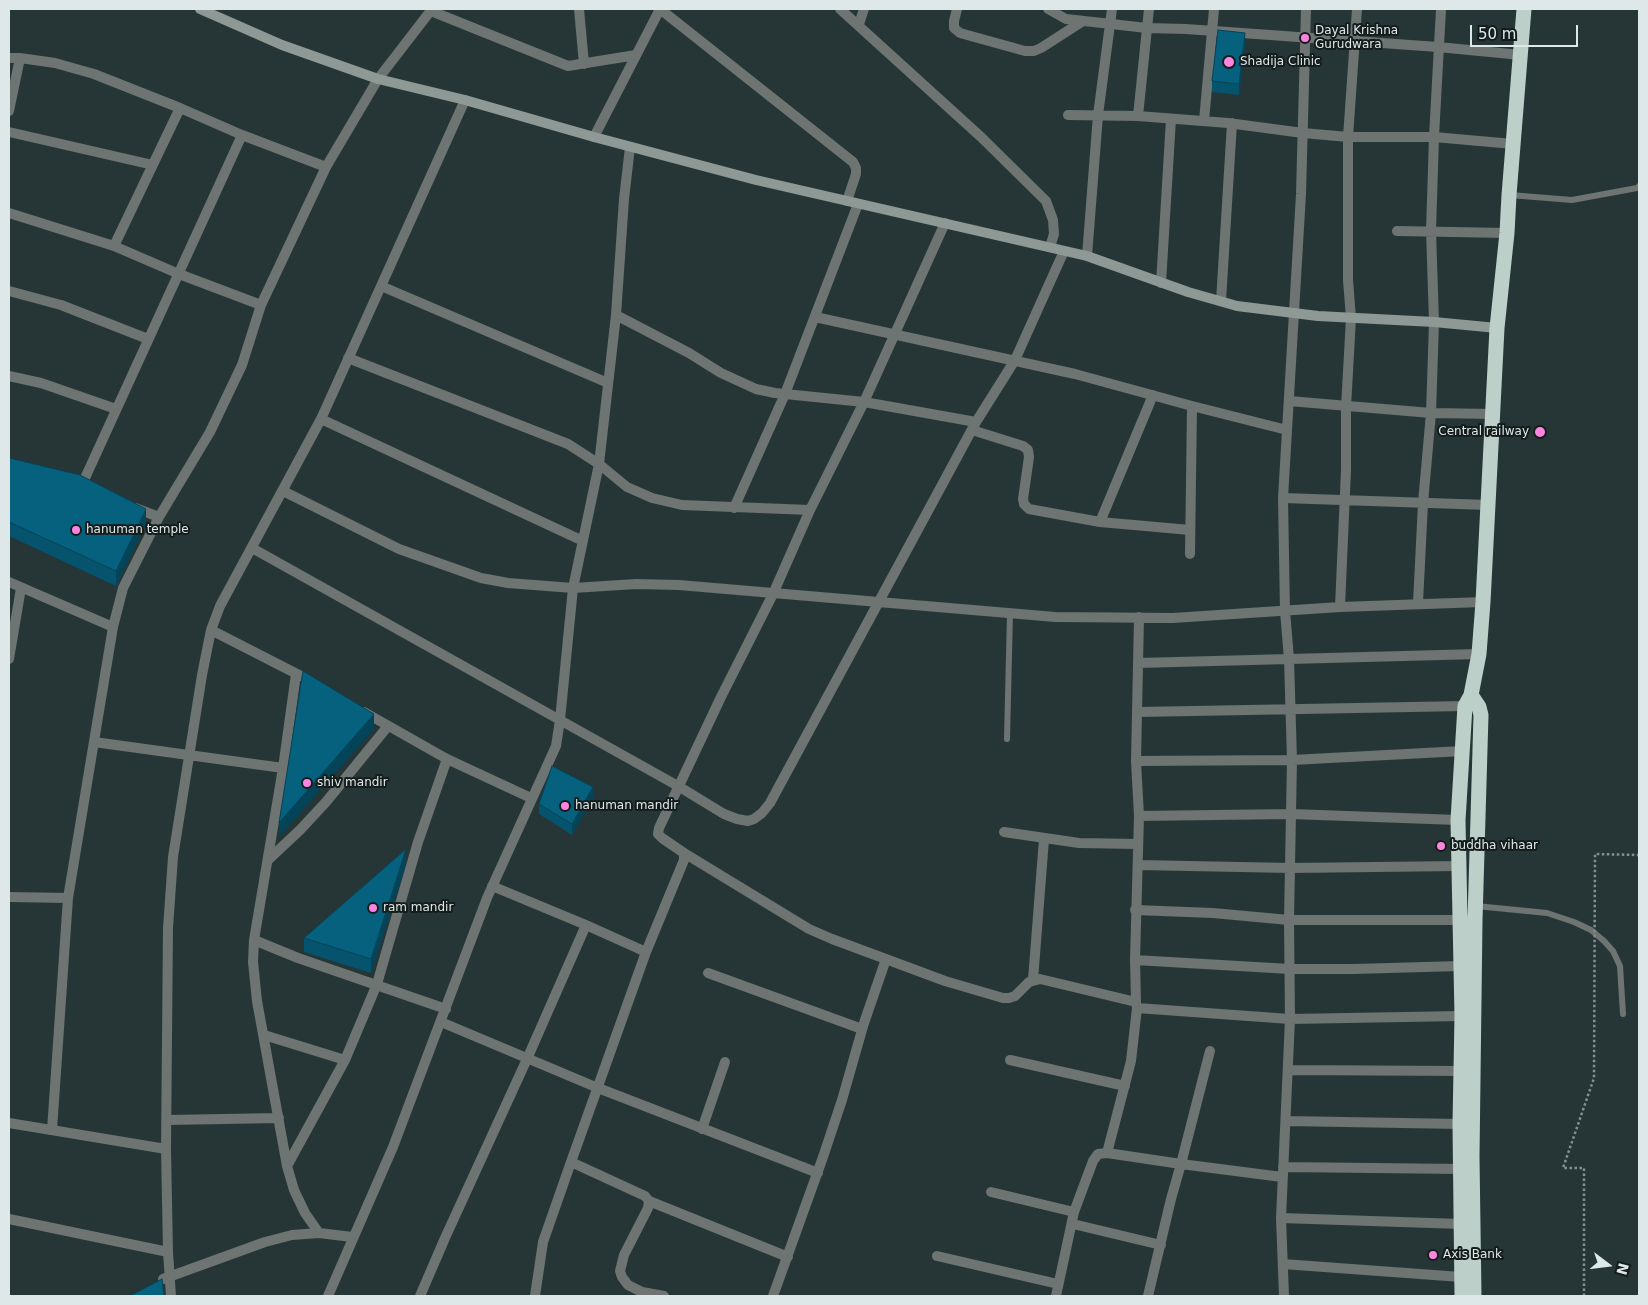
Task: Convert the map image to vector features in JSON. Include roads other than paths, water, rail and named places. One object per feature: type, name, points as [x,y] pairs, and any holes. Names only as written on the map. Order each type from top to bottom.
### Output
[{"type":"highway","points":[[1462,1296],[1460,1124],[1462,1016],[1460,966],[1470,915],[1459,866],[1458,820],[1468,700],[1479,654],[1484,602],[1497,328],[1507,233],[1508,195],[1524,9]]},
{"type":"highway","points":[[1468,700],[1479,707],[1481,715],[1470,915],[1474,1296]]},
{"type":"street","points":[[200,9],[282,45],[378,79],[465,100],[630,147],[756,180],[1087,256],[1161,283],[1237,306],[1351,318],[1434,322],[1497,328]]},
{"type":"street","points":[[579,9],[584,64]]},
{"type":"street","points":[[594,137],[660,9],[853,162],[856,174],[847,201]]},
{"type":"street","points":[[840,9],[859,24],[981,137],[1046,201],[1053,220],[1054,234],[1050,247]]},
{"type":"street","points":[[859,24],[864,9]]},
{"type":"street","points":[[957,9],[954,28],[960,33],[1024,51],[1034,51],[1041,48],[1083,21]]},
{"type":"street","points":[[1087,256],[1098,116],[1112,9]]},
{"type":"street","points":[[1138,116],[1149,9]]},
{"type":"street","points":[[1204,121],[1214,9]]},
{"type":"street","points":[[1284,1296],[1281,1218],[1290,1019],[1289,920],[1292,760],[1289,659],[1285,611],[1283,498],[1301,194],[1306,9]]},
{"type":"street","points":[[1340,606],[1345,499],[1346,407],[1351,318],[1348,280],[1348,138],[1357,9]]},
{"type":"street","points":[[1418,603],[1423,503],[1431,413],[1434,322],[1432,231],[1434,137],[1441,9]]},
{"type":"street","points":[[52,1130],[68,898],[113,627],[123,588],[159,517],[210,432],[242,365],[261,305],[326,167],[378,79],[431,10],[568,66],[636,55]]},
{"type":"street","points":[[1054,10],[1066,19],[1147,28],[1438,47],[1521,55]]},
{"type":"street","points":[[9,58],[55,63],[94,74],[242,135],[326,167]]},
{"type":"street","points":[[9,111],[20,58]]},
{"type":"street","points":[[171,1296],[168,1252],[166,1148],[168,928],[173,857],[188,756],[211,630],[220,606],[321,419],[465,100]]},
{"type":"street","points":[[114,246],[180,108]]},
{"type":"street","points":[[1068,115],[1138,116],[1232,123],[1348,138],[1434,137],[1513,144]]},
{"type":"street","points":[[1161,283],[1171,119]]},
{"type":"street","points":[[1221,301],[1232,123]]},
{"type":"street","points":[[9,132],[153,165]]},
{"type":"street","points":[[80,490],[242,135]]},
{"type":"street","points":[[328,1296],[352,1237],[393,1148],[492,886],[556,746],[573,588],[599,464],[616,315],[624,199],[630,147]]},
{"type":"street","points":[[734,508],[785,394],[858,204]]},
{"type":"street","points":[[9,213],[114,246],[261,305]]},
{"type":"street","points":[[945,223],[864,402],[810,510],[773,594],[678,786],[658,828],[658,834],[684,853],[809,929],[832,940],[945,981],[1003,998],[1015,996],[1029,982],[1040,979],[1136,1005],[1290,1019],[1462,1016]]},
{"type":"street","points":[[1397,231],[1507,233]]},
{"type":"street","points":[[252,548],[678,786],[724,814],[748,821],[754,819],[770,803],[974,426],[1015,360],[1064,251]]},
{"type":"street","points":[[381,286],[608,383]]},
{"type":"street","points":[[9,292],[61,306],[148,339]]},
{"type":"street","points":[[616,315],[682,349],[738,382],[756,389],[864,402],[974,426],[1023,446],[1028,450],[1029,457],[1023,499],[1028,509],[1100,522],[1190,530]]},
{"type":"street","points":[[815,317],[1075,374],[1287,430]]},
{"type":"street","points":[[348,358],[568,444],[599,464],[627,487],[652,498],[682,505],[810,510]]},
{"type":"street","points":[[9,376],[41,383],[116,409]]},
{"type":"street","points":[[1100,522],[1153,395]]},
{"type":"street","points":[[1289,401],[1431,413],[1493,414]]},
{"type":"street","points":[[1190,554],[1192,406]]},
{"type":"street","points":[[321,419],[583,540]]},
{"type":"street","points":[[283,491],[399,549],[480,578],[508,583],[573,588],[636,584],[679,585],[1055,617],[1174,618],[1340,606],[1484,602]]},
{"type":"street","points":[[1283,498],[1488,505]]},
{"type":"street","points":[[125,505],[159,517]]},
{"type":"street","points":[[9,582],[113,627]]},
{"type":"street","points":[[9,660],[21,588]]},
{"type":"street","points":[[1107,1153],[1131,1060],[1136,1005],[1135,910],[1139,816],[1136,760],[1139,617]]},
{"type":"street","points":[[211,630],[313,683]]},
{"type":"street","points":[[1138,663],[1479,654]]},
{"type":"street","points":[[296,674],[283,768],[254,940],[253,962],[287,1166],[294,1190],[305,1213],[319,1233]]},
{"type":"street","points":[[1138,712],[1290,710],[1468,700]]},
{"type":"street","points":[[354,707],[447,759],[531,798]]},
{"type":"street","points":[[268,860],[326,802],[388,726]]},
{"type":"street","points":[[94,742],[283,768]]},
{"type":"street","points":[[1136,760],[1292,760],[1463,751]]},
{"type":"street","points":[[287,1166],[345,1060],[377,984],[418,842],[447,759]]},
{"type":"street","points":[[1139,816],[1291,814],[1458,820]]},
{"type":"street","points":[[1004,832],[1079,843],[1138,844]]},
{"type":"street","points":[[1033,980],[1044,839]]},
{"type":"street","points":[[406,853],[418,842]]},
{"type":"street","points":[[535,1296],[543,1242],[646,952],[684,860],[684,853]]},
{"type":"street","points":[[1138,865],[1291,868],[1459,866]]},
{"type":"street","points":[[492,886],[586,924],[646,952]]},
{"type":"street","points":[[9,897],[68,898]]},
{"type":"street","points":[[1135,910],[1213,913],[1289,920],[1470,915]]},
{"type":"street","points":[[420,1296],[586,924]]},
{"type":"street","points":[[254,940],[301,955],[446,1009]]},
{"type":"street","points":[[774,1296],[818,1174],[862,1029],[886,959]]},
{"type":"street","points":[[1135,960],[1290,969],[1460,966]]},
{"type":"street","points":[[708,973],[862,1029]]},
{"type":"street","points":[[441,1022],[598,1088],[818,1174]]},
{"type":"street","points":[[264,1035],[345,1060]]},
{"type":"street","points":[[1148,1296],[1210,1050]]},
{"type":"street","points":[[1010,1060],[1125,1086]]},
{"type":"street","points":[[702,1129],[725,1062]]},
{"type":"street","points":[[1288,1070],[1461,1071]]},
{"type":"street","points":[[167,1120],[279,1118]]},
{"type":"street","points":[[1286,1121],[1460,1124]]},
{"type":"street","points":[[9,1123],[166,1148]]},
{"type":"street","points":[[1056,1296],[1074,1212],[1093,1161],[1098,1154],[1107,1153],[1181,1164],[1282,1172],[1461,1169]]},
{"type":"street","points":[[571,1162],[646,1196],[649,1202],[648,1208],[624,1255],[620,1271],[628,1285],[642,1294],[664,1296]]},
{"type":"street","points":[[991,1192],[1074,1212]]},
{"type":"street","points":[[649,1202],[788,1257]]},
{"type":"street","points":[[1281,1218],[1461,1224]]},
{"type":"street","points":[[9,1219],[168,1252]]},
{"type":"street","points":[[1072,1224],[1161,1245]]},
{"type":"street","points":[[154,1284],[169,1276],[265,1242],[292,1235],[319,1233],[352,1237]]},
{"type":"street","points":[[937,1256],[1058,1284]]},
{"type":"street","points":[[1282,1264],[1461,1276]]},
{"type":"lane","points":[[1508,195],[1572,200],[1637,188],[1639,186]]},
{"type":"lane","points":[[1007,739],[1010,613]]},
{"type":"lane","points":[[1470,915],[1547,913],[1574,922],[1590,930],[1613,951],[1620,966],[1623,1014]]},
{"type":"place","name":"Dayal Krishna Gurudwara","points":[[1305,38]]},
{"type":"place","name":"Shadija Clinic","points":[[1229,62]]},
{"type":"place","name":"Central railway","points":[[1540,432]]},
{"type":"place","name":"hanuman temple","points":[[76,530]]},
{"type":"place","name":"shiv mandir","points":[[307,783]]},
{"type":"place","name":"hanuman mandir","points":[[565,806]]},
{"type":"place","name":"buddha vihaar","points":[[1441,846]]},
{"type":"place","name":"ram mandir","points":[[373,908]]},
{"type":"place","name":"Axis Bank","points":[[1433,1255]]}]
